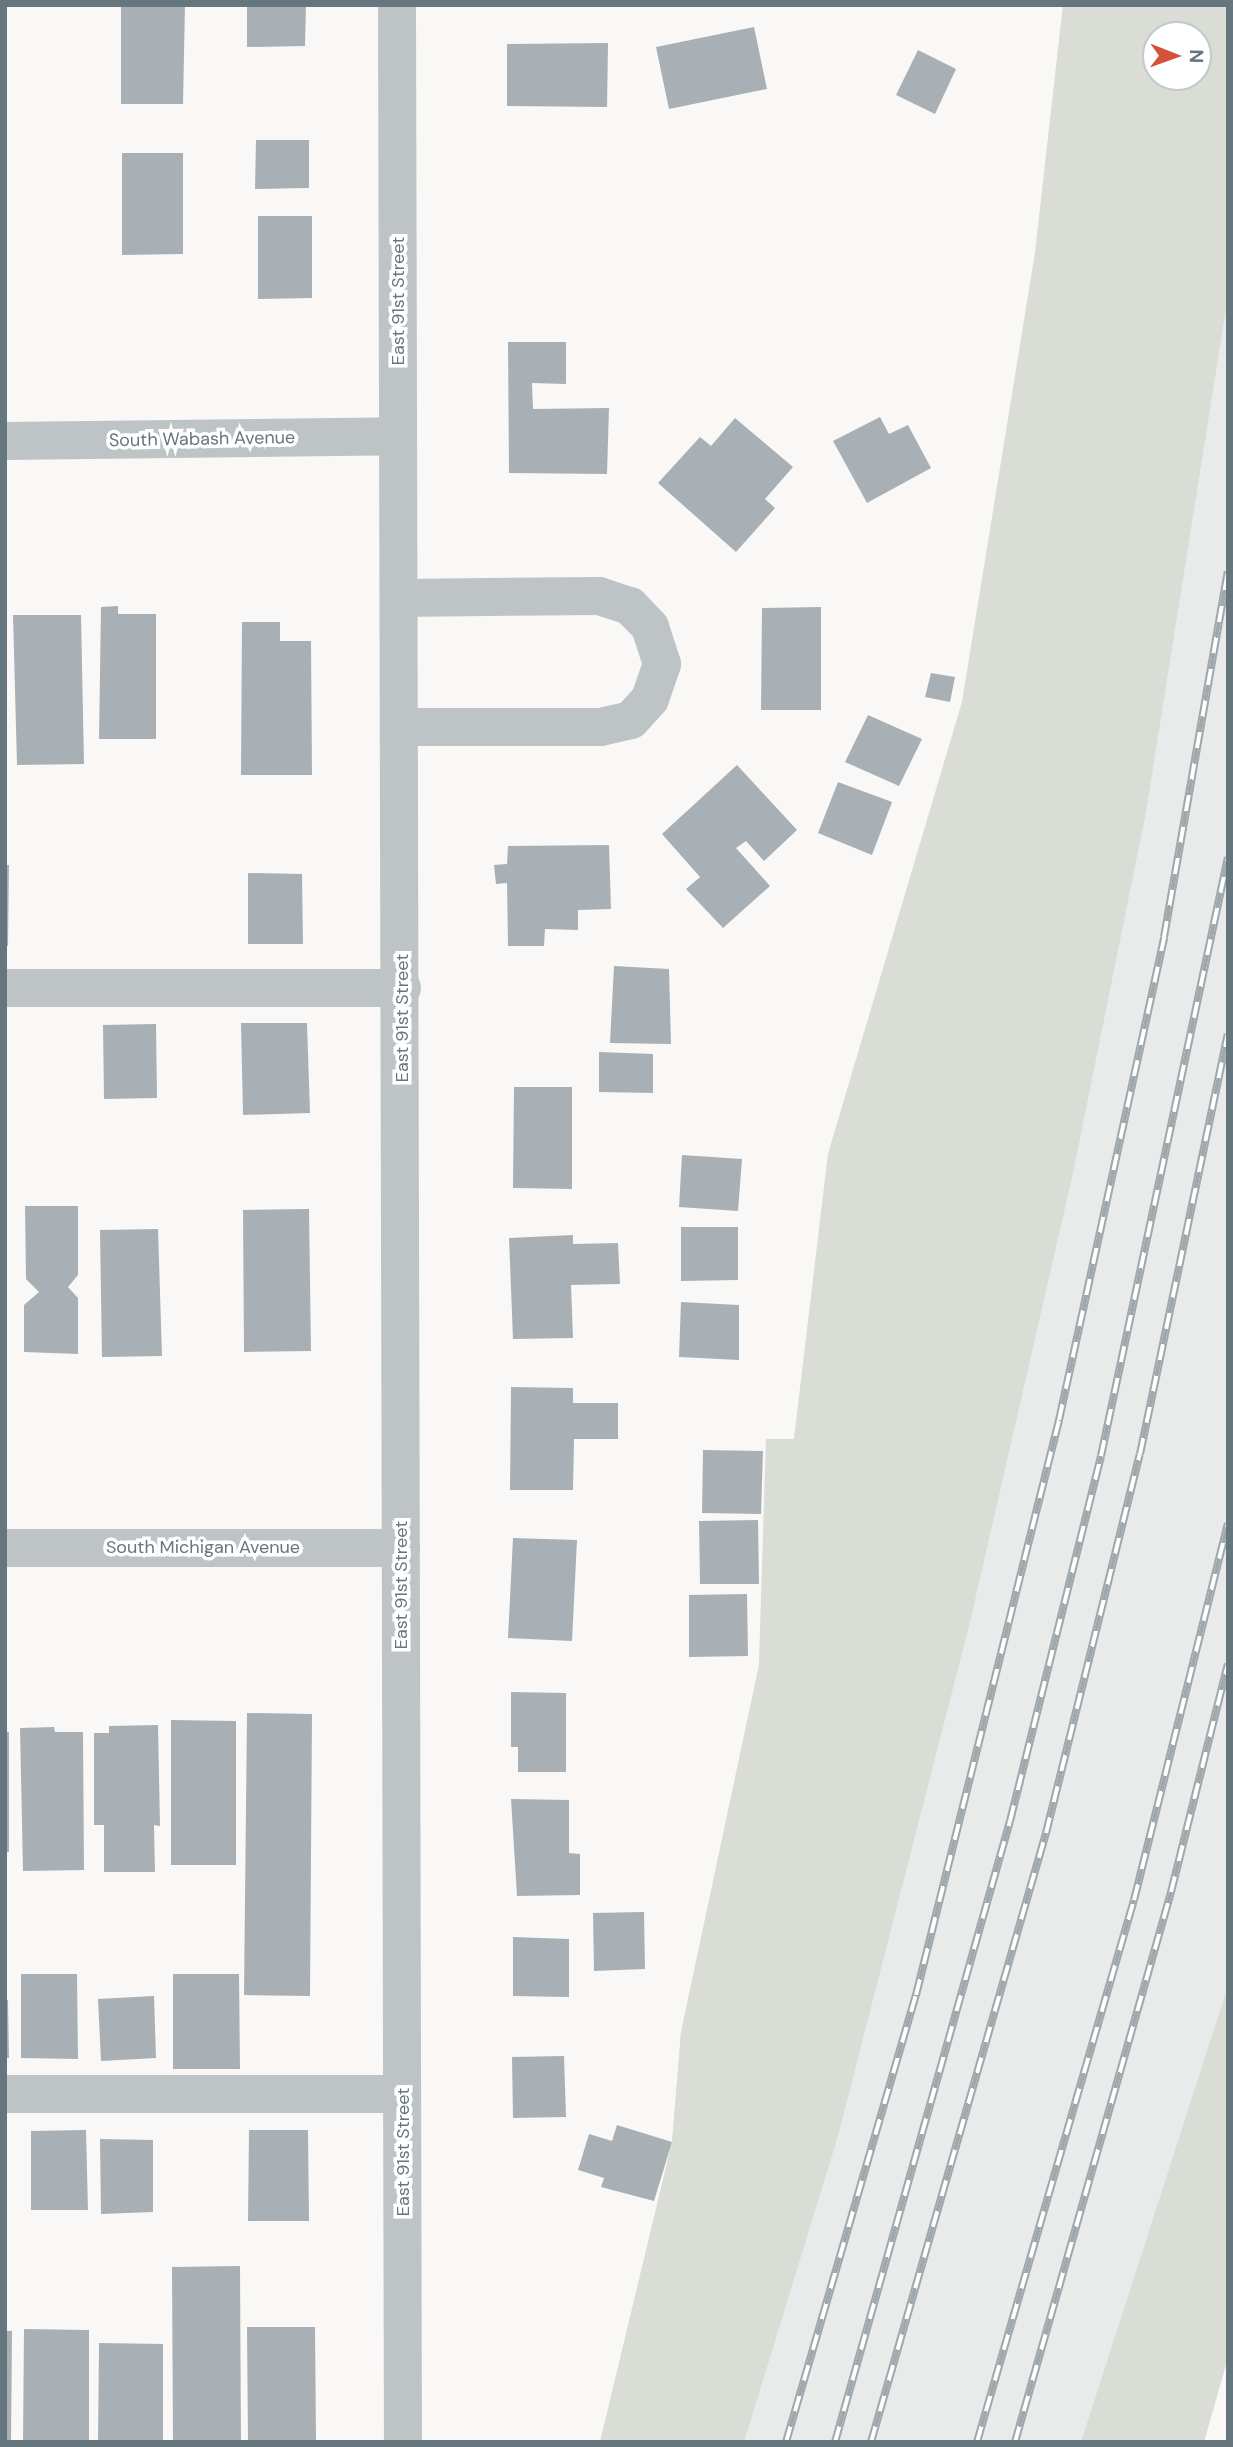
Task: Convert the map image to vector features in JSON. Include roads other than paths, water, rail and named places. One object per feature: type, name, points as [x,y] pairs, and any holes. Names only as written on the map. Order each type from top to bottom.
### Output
[{"type":"street","name":"East 91st Street","points":[[397,5],[402,727],[403,2442]]},
{"type":"street","name":"South Wabash Avenue","points":[[5,441],[398,436]]},
{"type":"street","points":[[400,598],[599,596],[630,606],[643,620],[662,664],[650,699],[631,720],[601,727],[402,727]]},
{"type":"street","points":[[5,988],[402,988]]},
{"type":"street","name":"South Michigan Avenue","points":[[5,1548],[401,1548]]},
{"type":"street","points":[[5,2094],[402,2094]]},
{"type":"railway","points":[[786,2442],[916,1995],[1059,1420],[1164,937],[1228,572]]},
{"type":"railway","points":[[835,2442],[1010,1821],[1101,1456],[1228,857]]},
{"type":"railway","points":[[871,2442],[1046,1833],[1140,1454],[1228,1034]]},
{"type":"railway","points":[[977,2442],[1134,1900],[1228,1524]]},
{"type":"railway","points":[[1015,2442],[1171,1892],[1228,1664]]}]
